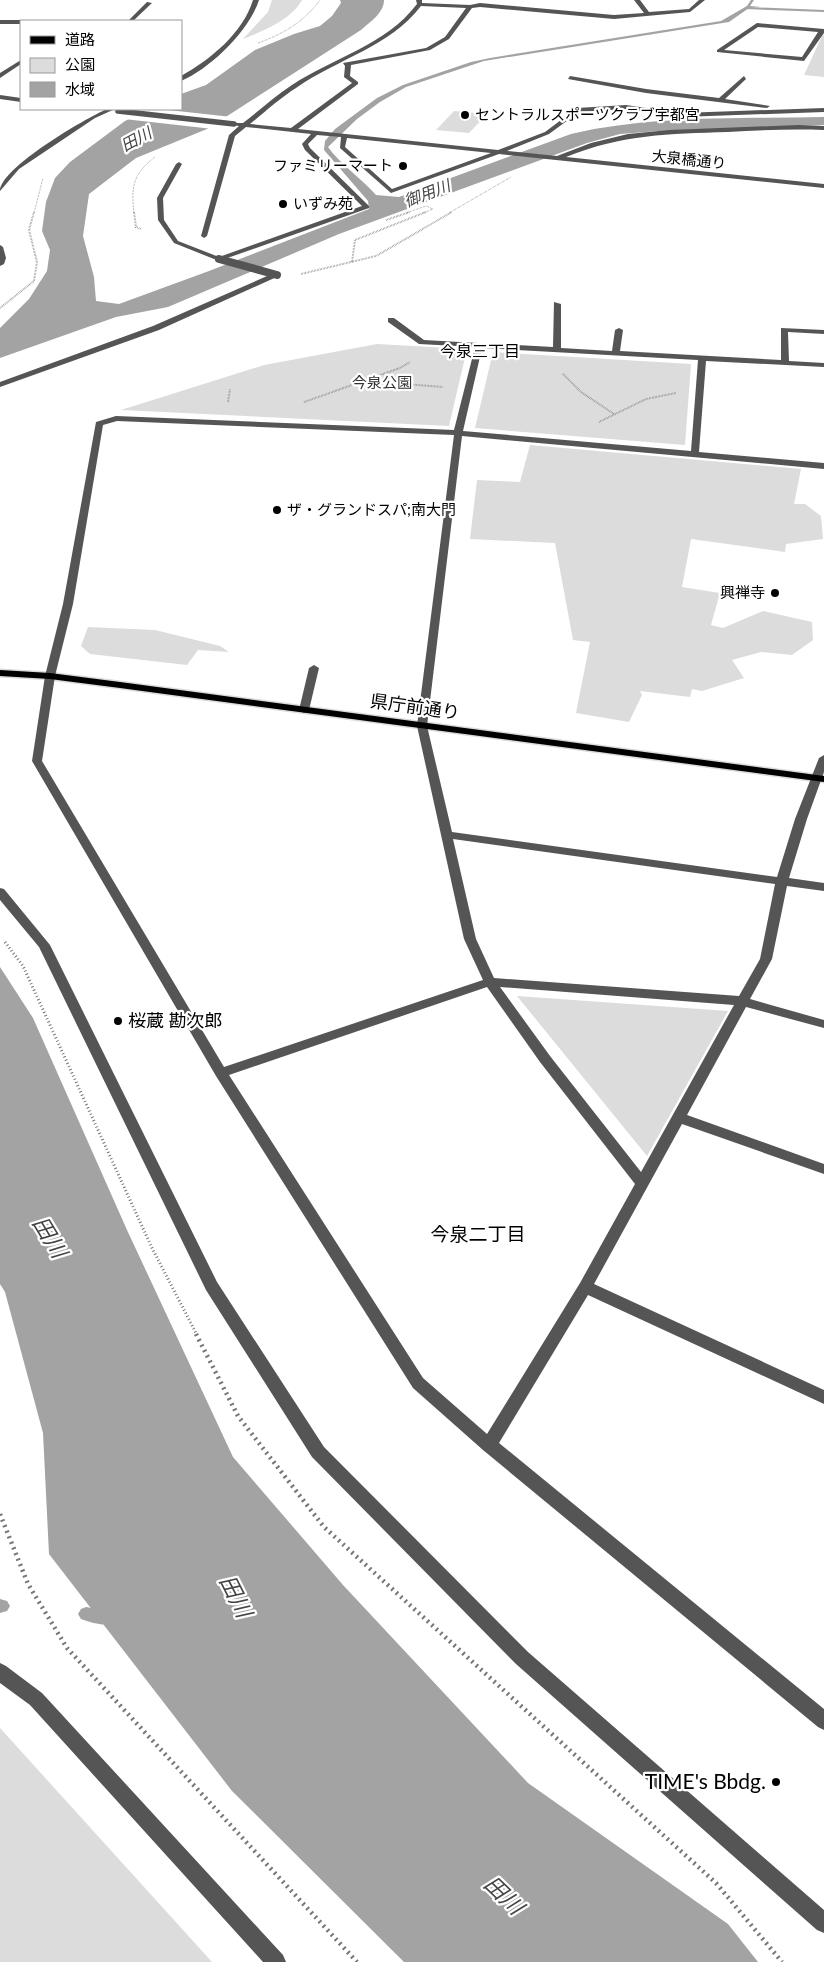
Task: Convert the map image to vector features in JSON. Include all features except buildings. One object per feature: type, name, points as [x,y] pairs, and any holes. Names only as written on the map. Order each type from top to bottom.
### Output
[{"type":"main road","name":"県庁前通り","points":[[0,673],[50,676],[820,778]]},
{"type":"street","points":[[182,78],[206,62],[230,40],[247,21],[256,0]]},
{"type":"street","points":[[523,0],[525,9]]},
{"type":"street","points":[[637,0],[648,14]]},
{"type":"street","points":[[204,236],[232,135],[294,86],[375,43],[410,17],[420,2],[470,7],[480,5],[614,17],[690,10],[702,0]]},
{"type":"street","points":[[131,20],[149,2]]},
{"type":"street","points":[[336,65],[428,50],[447,38],[470,7]]},
{"type":"street","points":[[0,22],[20,22]]},
{"type":"street","points":[[757,25],[823,31],[804,59],[719,51],[757,25]]},
{"type":"street","points":[[0,76],[20,63]]},
{"type":"street","points":[[294,129],[356,83],[347,77],[348,63]]},
{"type":"street","points":[[570,78],[646,91],[805,111]]},
{"type":"street","points":[[720,100],[744,78]]},
{"type":"street","points":[[0,97],[20,100]]},
{"type":"street","points":[[344,135],[342,148],[391,191],[447,172],[547,133],[577,110],[626,107],[682,115],[824,110]]},
{"type":"street","points":[[0,189],[17,168],[93,117],[113,110],[499,152]]},
{"type":"street","points":[[554,158],[593,144],[628,136],[799,127],[824,128]]},
{"type":"street","points":[[219,259],[367,207],[307,149],[305,144],[307,139],[316,132]]},
{"type":"street","name":"大泉橋通り","points":[[499,152],[824,186]]},
{"type":"street","points":[[179,164],[160,198],[162,220],[176,242],[219,259],[277,276]]},
{"type":"street","points":[[0,247],[2,258],[0,264]]},
{"type":"street","points":[[0,385],[156,328],[277,276]]},
{"type":"street","points":[[557,304],[557,349]]},
{"type":"street","points":[[390,320],[422,342],[824,365]]},
{"type":"street","points":[[616,353],[619,330]]},
{"type":"street","points":[[785,363],[784,330],[824,332]]},
{"type":"street","points":[[479,345],[458,433],[422,726],[470,940],[490,982],[545,1059],[641,1182]]},
{"type":"street","points":[[696,453],[702,358]]},
{"type":"street","points":[[824,466],[458,433],[260,422],[116,418],[99,424],[68,604],[50,676],[37,761],[221,1073],[418,1383],[824,1721]]},
{"type":"street","points":[[304,710],[314,668]]},
{"type":"street","points":[[489,1444],[585,1287],[641,1182],[679,1118],[766,959],[782,881],[820,778],[824,758]]},
{"type":"street","points":[[447,835],[824,887]]},
{"type":"street","points":[[0,892],[44,945],[211,1286],[318,1452],[522,1658],[824,1923]]},
{"type":"street","points":[[221,1073],[490,982],[742,1001],[824,1024]]},
{"type":"street","points":[[679,1118],[824,1169]]},
{"type":"street","points":[[585,1287],[824,1397]]},
{"type":"street","points":[[0,1672],[36,1699],[276,1962]]},
{"type":"path","points":[[0,308],[34,282],[37,262],[29,230],[43,178],[48,173]]},
{"type":"path","points":[[277,276],[302,274],[376,256],[510,177]]},
{"type":"path","points":[[260,422],[262,417],[400,368],[421,356],[426,342]]},
{"type":"path","points":[[557,349],[553,356],[557,367],[581,392],[614,414]]},
{"type":"path","points":[[365,380],[469,388]]},
{"type":"path","points":[[577,443],[593,426],[630,404],[664,393],[700,392]]},
{"type":"path","points":[[0,1514],[28,1584],[67,1648],[356,1962]]},
{"type":"green space","points":[[272,0],[302,0],[284,19],[243,39],[268,12]]},
{"type":"green space","points":[[824,35],[824,77],[804,75],[822,36]]},
{"type":"green space","points":[[454,111],[487,114],[469,133],[436,130]]},
{"type":"green space","name":"今泉公園","points":[[377,344],[467,349],[449,426],[121,410],[264,365]]},
{"type":"green space","points":[[493,352],[691,364],[685,445],[475,428]]},
{"type":"green space","points":[[530,445],[801,469],[794,504],[805,504],[821,516],[823,539],[786,544],[785,552],[691,539],[682,587],[720,593],[711,625],[723,628],[763,611],[812,622],[813,640],[792,655],[761,652],[732,660],[744,678],[702,691],[692,689],[690,697],[640,691],[642,695],[629,722],[576,713],[590,642],[573,640],[555,543],[470,539],[477,480],[520,482]]},
{"type":"green space","points":[[88,627],[155,630],[220,646],[229,652],[198,650],[187,665],[90,654],[81,646]]},
{"type":"green space","points":[[517,996],[728,1011],[647,1156]]},
{"type":"green space","points":[[0,1728],[212,1962],[0,1962]]},
{"type":"water","points":[[340,0],[384,0],[379,13],[361,30],[207,129],[136,158],[89,194],[83,236],[94,277],[96,301],[119,304],[369,209],[368,201],[324,150],[325,141],[335,129],[377,98],[403,85],[471,62],[721,21],[747,6],[751,0],[754,0],[750,6],[761,7],[749,8],[729,22],[484,61],[406,87],[380,102],[357,119],[328,147],[376,195],[399,197],[571,134],[601,128],[696,119],[824,117],[824,125],[659,131],[620,134],[587,143],[339,234],[168,307],[116,317],[0,358],[0,328],[29,299],[47,271],[50,250],[42,231],[46,202],[55,178],[70,162],[125,121],[146,110],[182,110],[182,94],[206,85],[255,50],[294,34],[320,26],[332,16],[341,3]]},
{"type":"water","name":"田川","points":[[0,967],[33,1018],[127,1230],[233,1457],[343,1585],[528,1783],[728,1924],[758,1962],[404,1962],[232,1791],[49,1554],[43,1433],[5,1292],[0,1284]]},
{"type":"pier","points":[[140,110],[168,110],[232,117],[213,129],[124,119]]},
{"type":"waterway","points":[[746,8],[824,11]]},
{"type":"waterway","points":[[86,1614],[112,1618]]},
{"type":"place","name":"セントラルスポーツクラブ宇都宮","points":[[465,115]]},
{"type":"place","name":"ファミリーマート","points":[[403,166]]},
{"type":"place","name":"いずみ苑","points":[[283,204]]},
{"type":"place","name":"ザ・グランドスパ;南大門","points":[[277,510]]},
{"type":"place","name":"興禅寺","points":[[775,593]]},
{"type":"place","name":"桜蔵 勘次郎","points":[[118,1021]]},
{"type":"place","name":"TIME's Bbdg.","points":[[776,1782]]},
{"type":"district","name":"今泉三丁目","points":[[480,351]]},
{"type":"district","name":"今泉二丁目","points":[[478,1234]]},
{"type":"water label","name":"御用川","points":[[427,193]]}]
